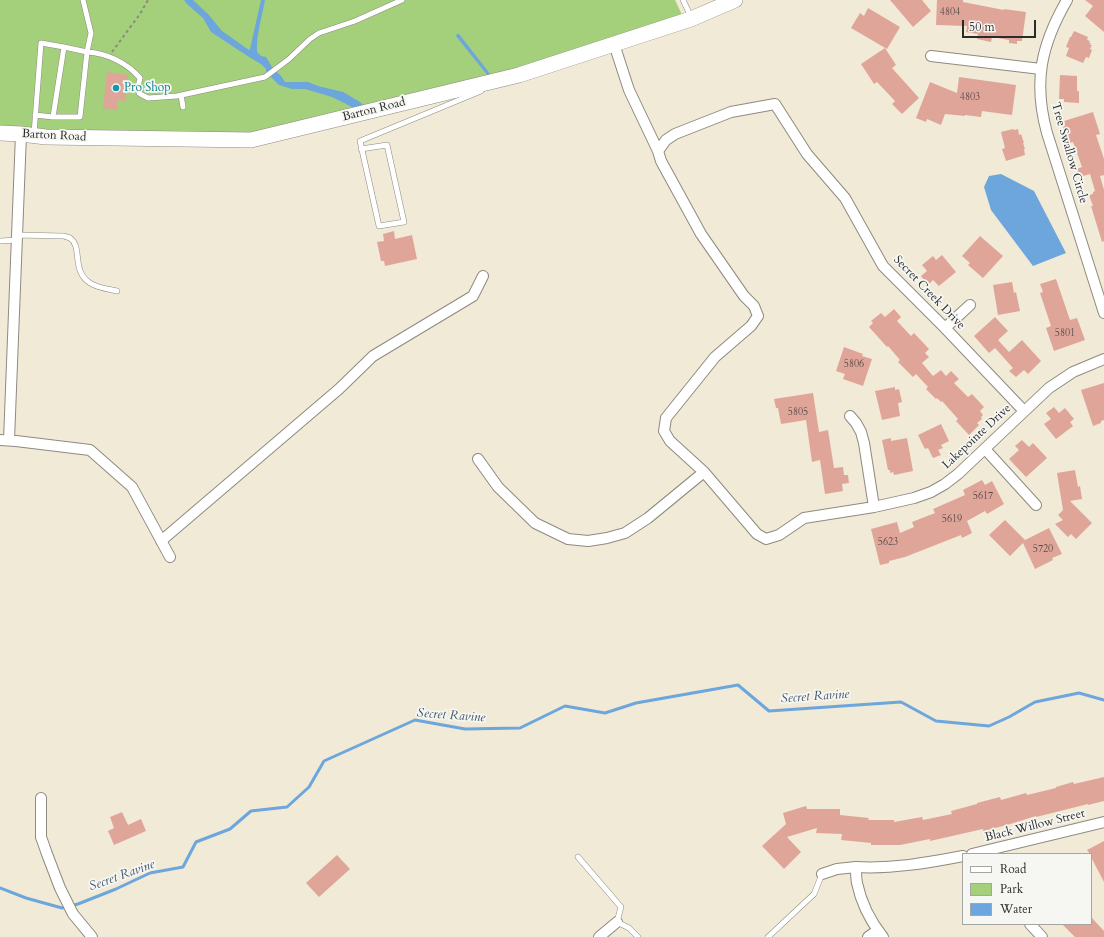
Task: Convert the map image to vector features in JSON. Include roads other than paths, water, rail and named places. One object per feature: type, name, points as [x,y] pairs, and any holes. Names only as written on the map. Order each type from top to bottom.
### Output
[{"type":"street","name":"Barton Road","points":[[0,133],[46,137],[251,140],[519,75],[706,13],[735,0]]},
{"type":"street","name":"Tree Swallow Circle","points":[[1067,0],[1051,30],[1041,68],[1040,96],[1043,121],[1104,313]]},
{"type":"street","points":[[478,459],[498,487],[535,523],[568,539],[588,541],[626,533],[648,518],[704,472],[670,441],[664,431],[666,418],[715,357],[751,326],[758,316],[754,306],[744,296],[701,234],[661,161],[658,151],[629,90],[614,44]]},
{"type":"street","points":[[931,56],[1041,68]]},
{"type":"street","name":"Secret Creek Drive","points":[[658,151],[666,140],[675,134],[732,112],[775,104],[807,154],[846,198],[883,266],[945,328],[1024,411]]},
{"type":"street","points":[[27,135],[17,238],[4,440],[90,450],[132,487],[170,557]]},
{"type":"street","points":[[161,541],[340,389],[373,356],[473,296],[483,276]]},
{"type":"street","points":[[945,328],[970,305]]},
{"type":"street","name":"Lakepointe Drive","points":[[704,472],[757,534],[766,539],[779,535],[804,518],[874,507],[914,498],[931,492],[958,474],[1060,379],[1079,369],[1104,360]]},
{"type":"street","points":[[850,416],[861,432],[864,443],[874,507]]},
{"type":"street","points":[[985,449],[1036,505]]},
{"type":"street","points":[[41,798],[41,837],[47,854],[60,888],[73,914],[92,937]]},
{"type":"street","name":"Black Willow Street","points":[[990,852],[1104,822]]},
{"type":"street","points":[[822,874],[856,867],[890,867],[962,856]]},
{"type":"street","points":[[856,867],[860,895],[880,934],[868,937]]},
{"type":"street","points":[[599,937],[617,922]]},
{"type":"street","points":[[1031,925],[1042,937]]},
{"type":"lane","points":[[35,115],[80,117],[87,52],[91,33],[83,0]]},
{"type":"lane","points":[[27,135],[35,115],[41,43],[96,53],[110,57],[122,63],[140,78],[138,87],[140,93],[148,98],[181,95],[265,77],[289,59],[318,33],[355,21],[402,0]]},
{"type":"lane","points":[[683,0],[691,18]]},
{"type":"lane","points":[[53,117],[64,46]]},
{"type":"lane","points":[[361,149],[387,145],[404,222],[379,226],[361,149],[360,141],[519,75]]},
{"type":"lane","points":[[181,95],[183,107]]},
{"type":"lane","points":[[0,241],[17,238],[64,236],[70,238],[74,243],[78,266],[84,278],[98,287],[117,291]]},
{"type":"lane","points":[[578,857],[621,907],[617,922],[629,928],[638,937]]},
{"type":"lane","points":[[768,937],[814,894],[822,874]]},
{"type":"water","points":[[184,0],[193,0],[208,14],[222,31],[249,50],[261,0],[265,0],[258,33],[257,52],[261,56],[266,57],[272,67],[285,82],[308,82],[343,92],[360,102],[365,107],[358,110],[332,97],[305,89],[292,89],[279,85],[266,72],[266,69],[261,64],[211,32],[203,18]]},
{"type":"water","points":[[459,34],[491,75],[488,76],[456,36]]},
{"type":"water","points":[[1001,174],[1034,191],[1066,253],[1033,266],[991,210],[984,187],[989,176]]},
{"type":"waterway","name":"Secret Ravine","points":[[0,888],[26,898],[62,908],[78,904],[116,889],[150,873],[183,867],[196,842],[230,829],[251,811],[287,807],[309,787],[324,761],[415,720],[465,729],[520,728],[565,706],[605,713],[636,703],[738,685],[769,711],[901,702],[936,721],[989,726],[1009,717],[1035,702],[1079,693],[1104,700]]},
{"type":"place","name":"Pro Shop","points":[[116,88]]}]
